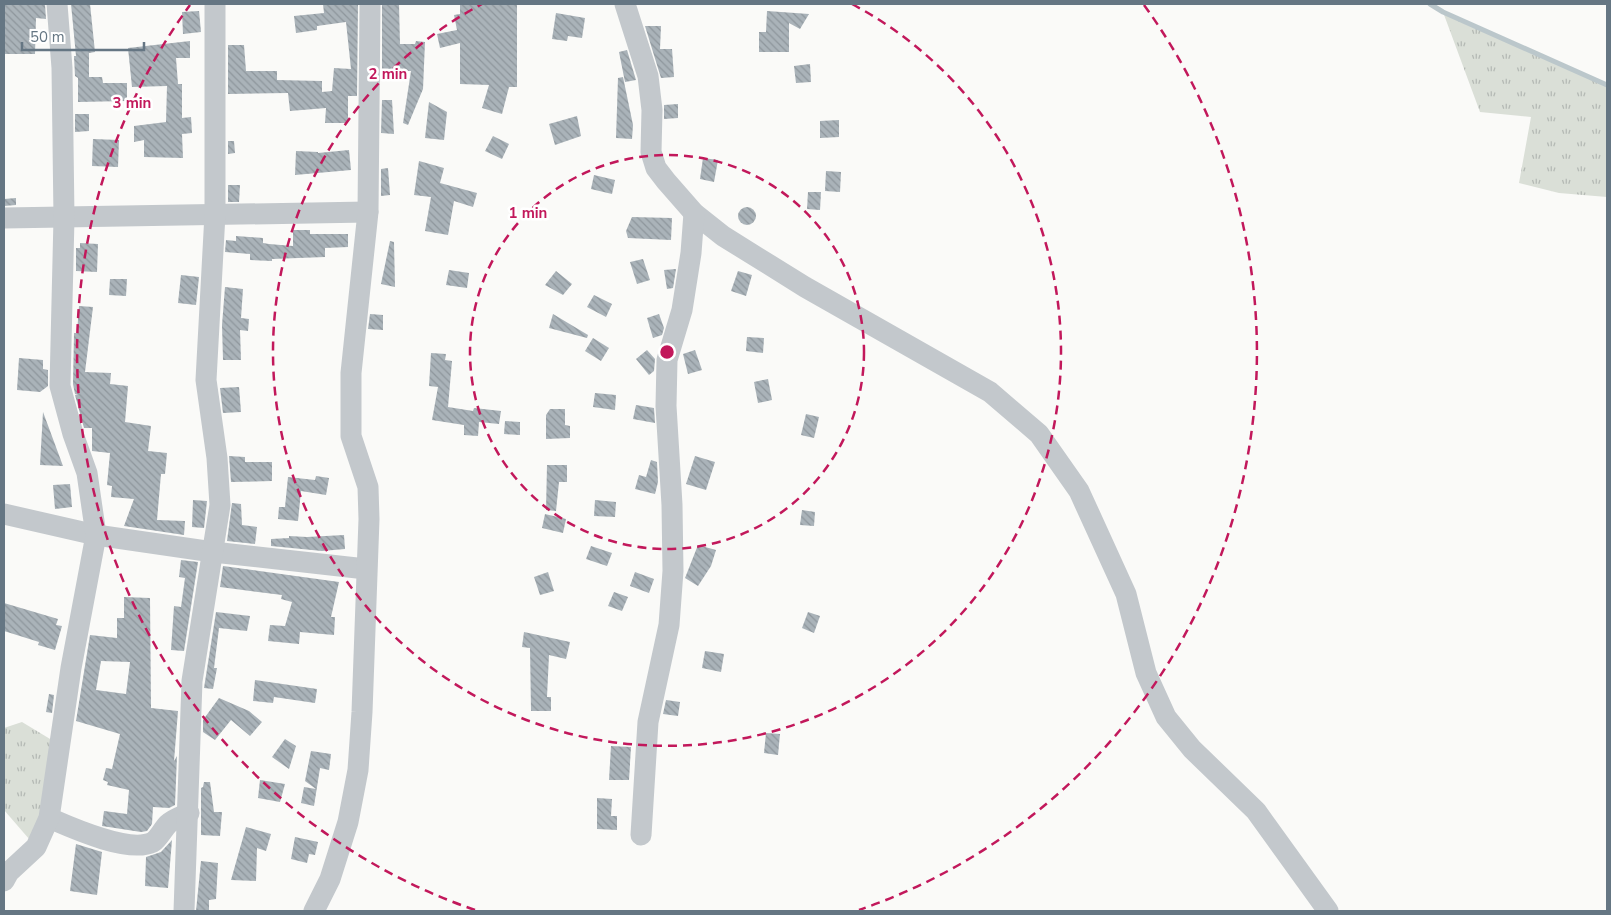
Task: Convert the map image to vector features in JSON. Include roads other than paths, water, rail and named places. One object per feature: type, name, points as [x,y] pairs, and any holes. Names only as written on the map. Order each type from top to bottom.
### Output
[{"type":"street","points":[[4,881],[9,872],[36,847],[50,818],[71,668],[96,534],[87,473],[73,434],[60,386],[64,218],[62,68],[57,4]]},
{"type":"street","points":[[184,911],[192,681],[220,505],[217,458],[206,380],[215,214],[215,4]]},
{"type":"street","points":[[314,911],[330,879],[348,822],[358,770],[369,519],[368,487],[351,436],[351,373],[368,212],[370,4]]},
{"type":"street","points":[[625,4],[648,76],[652,110],[651,152],[656,168],[694,213],[722,236],[805,287],[990,392],[1040,434],[1079,490],[1126,594],[1146,673],[1166,717],[1192,749],[1256,811],[1328,911]]},
{"type":"street","points":[[4,218],[368,212]]},
{"type":"street","points":[[641,835],[648,722],[669,625],[673,571],[666,406],[667,360],[682,310],[691,253],[694,213]]},
{"type":"street","points":[[4,514],[96,534],[213,552],[366,569]]},
{"type":"street","points":[[50,818],[85,834],[130,844],[142,844],[154,841],[169,822],[188,813]]},
{"type":"waterway","points":[[1430,4],[1443,12],[1607,85]]}]
